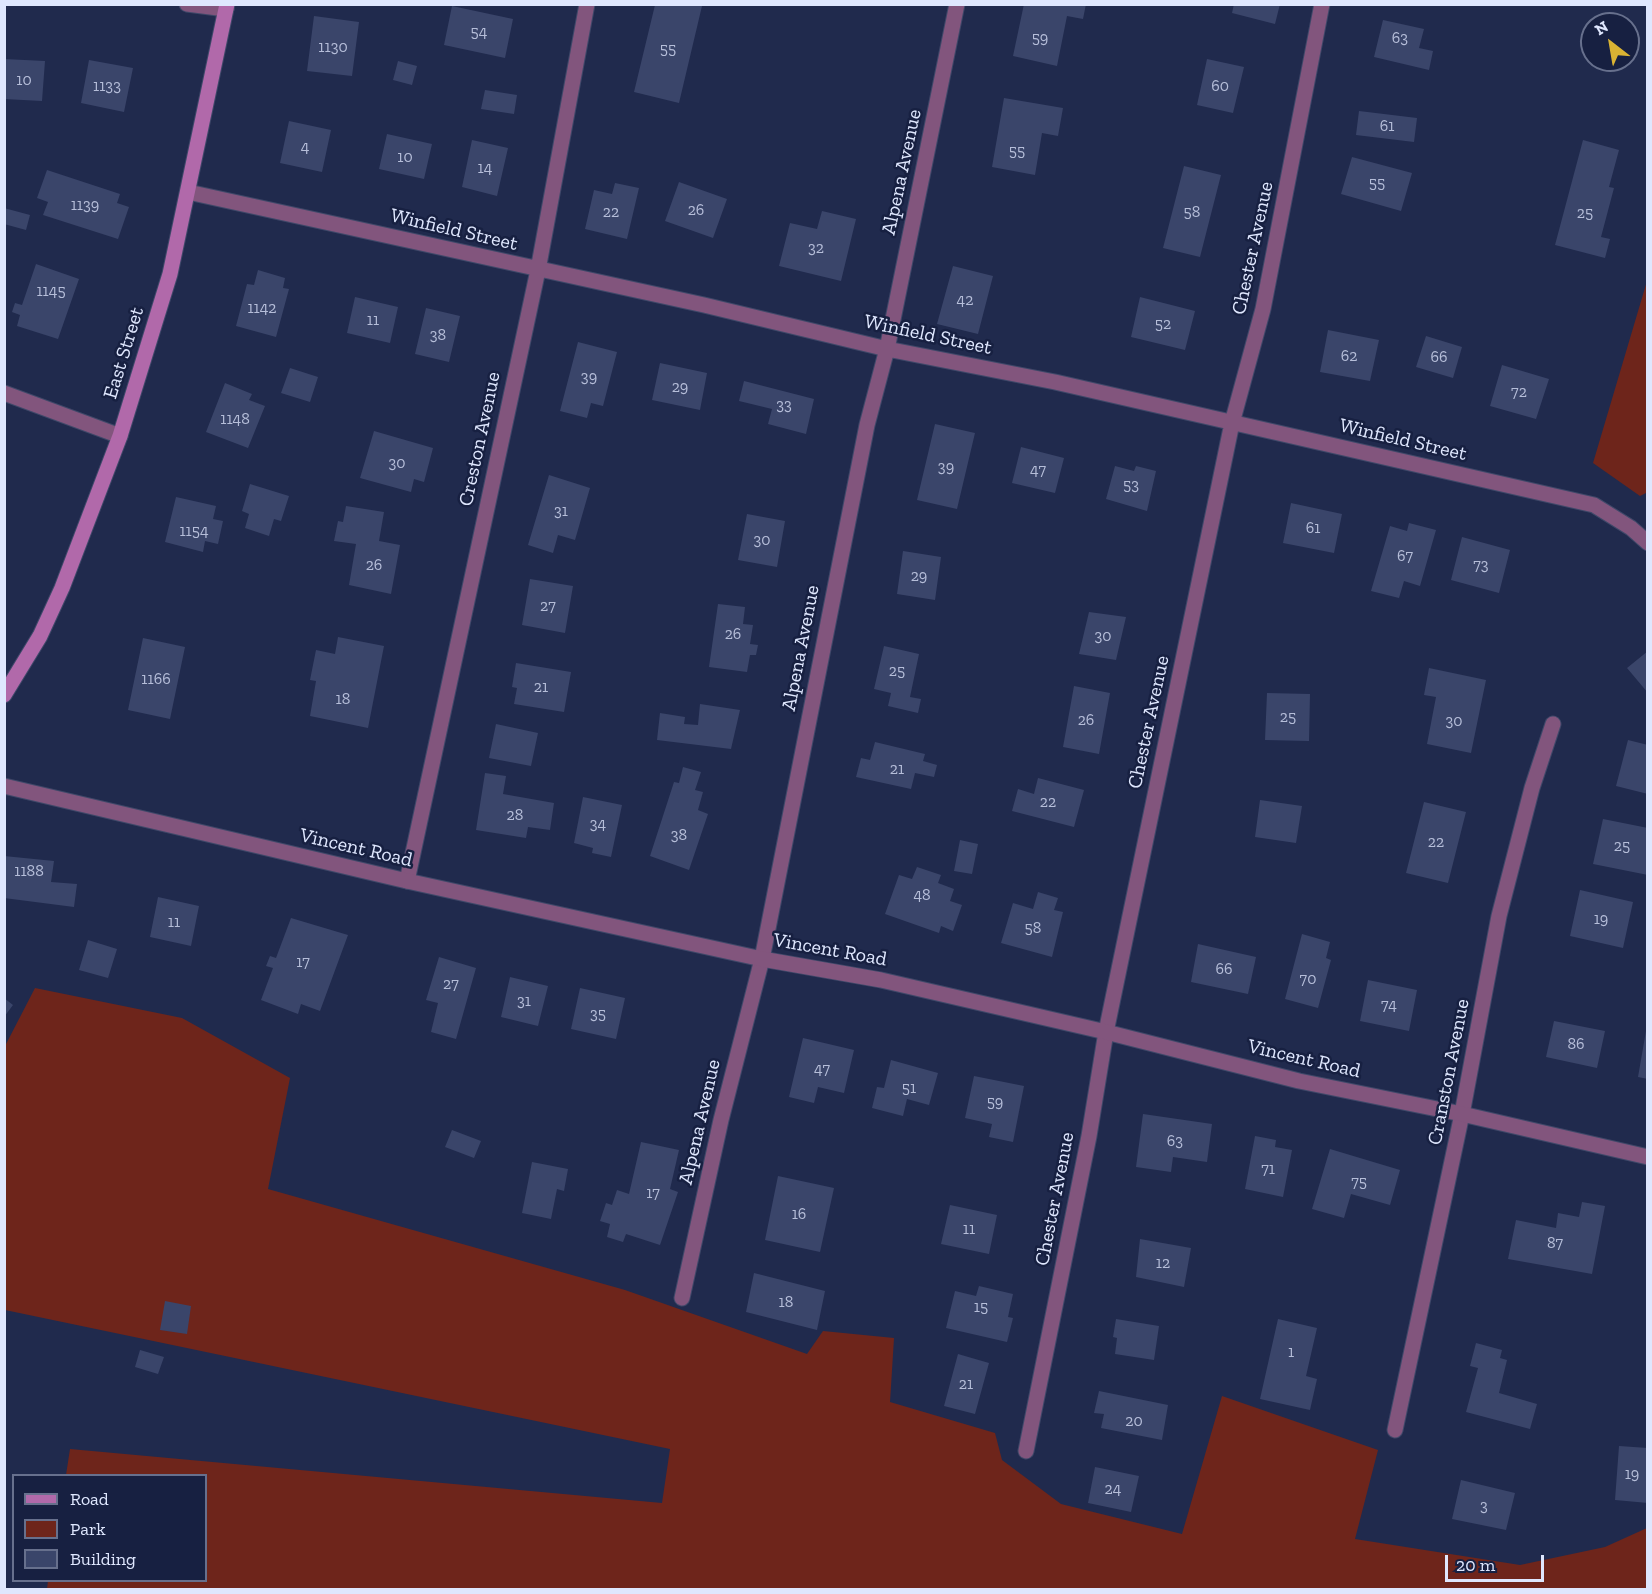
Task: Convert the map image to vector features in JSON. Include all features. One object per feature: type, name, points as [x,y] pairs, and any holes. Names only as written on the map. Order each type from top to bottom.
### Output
[{"type":"main road","name":"East Street","points":[[4,695],[40,636],[62,588],[120,436],[170,274],[226,7]]},
{"type":"street","points":[[187,4],[226,7]]},
{"type":"street","name":"Creston Avenue","points":[[407,881],[538,270],[587,4]]},
{"type":"street","name":"Alpena Avenue","points":[[682,1299],[722,1120],[762,959],[867,425],[887,349],[957,4]]},
{"type":"street","name":"Chester Avenue","points":[[1026,1451],[1089,1136],[1106,1032],[1232,423],[1263,309],[1322,4]]},
{"type":"street","name":"Winfield Street","points":[[188,192],[704,305],[887,349],[1055,382],[1594,505],[1631,528],[1647,543]]},
{"type":"street","points":[[4,393],[120,436]]},
{"type":"street","name":"Cranston Avenue","points":[[1395,1430],[1462,1114],[1499,916],[1532,788],[1553,724]]},
{"type":"street","name":"Vincent Road","points":[[4,786],[407,881],[762,959],[881,980],[1106,1032],[1299,1082],[1462,1114],[1647,1157]]},
{"type":"green space","points":[[1647,281],[1648,492],[1640,496],[1593,463]]},
{"type":"green space","points":[[35,988],[182,1018],[290,1078],[268,1189],[625,1290],[807,1354],[823,1331],[894,1338],[890,1402],[995,1433],[1002,1460],[1061,1504],[1182,1534],[1222,1396],[1378,1450],[1355,1539],[1520,1565],[1605,1547],[1647,1528],[1647,1589],[47,1589],[48,1582],[207,1582],[207,1474],[66,1474],[70,1449],[662,1503],[670,1449],[5,1310],[4,1048]]},
{"type":"building","points":[[1024,4],[1086,4],[1083,19],[1067,16],[1057,66],[1013,56]]},
{"type":"building","points":[[1234,4],[1280,4],[1275,24],[1232,13]]},
{"type":"building","points":[[655,5],[702,6],[679,103],[634,92]]},
{"type":"building","points":[[452,6],[513,19],[505,58],[444,45]]},
{"type":"building","points":[[314,16],[359,22],[352,76],[307,71]]},
{"type":"building","points":[[1383,20],[1424,29],[1419,48],[1433,51],[1429,70],[1374,57]]},
{"type":"building","points":[[4,59],[45,61],[42,101],[4,99]]},
{"type":"building","points":[[1207,59],[1244,67],[1233,113],[1197,105]]},
{"type":"building","points":[[89,60],[133,68],[124,112],[81,103]]},
{"type":"building","points":[[398,61],[417,66],[412,85],[393,80]]},
{"type":"building","points":[[485,90],[517,95],[514,114],[481,109]]},
{"type":"building","points":[[1004,98],[1063,108],[1058,136],[1042,133],[1035,175],[992,167]]},
{"type":"building","points":[[1359,111],[1417,118],[1414,142],[1356,135]]},
{"type":"building","points":[[289,121],[331,130],[322,172],[280,163]]},
{"type":"building","points":[[387,134],[432,144],[424,179],[379,169]]},
{"type":"building","points":[[472,140],[508,148],[497,196],[462,187]]},
{"type":"building","points":[[1583,140],[1619,150],[1609,187],[1614,188],[1601,237],[1610,239],[1605,258],[1555,245]]},
{"type":"building","points":[[1352,157],[1412,173],[1401,211],[1341,194]]},
{"type":"building","points":[[1184,166],[1221,175],[1200,257],[1163,248]]},
{"type":"building","points":[[47,170],[120,194],[117,203],[129,207],[118,239],[43,215],[48,202],[37,198]]},
{"type":"building","points":[[679,182],[727,199],[713,238],[665,221]]},
{"type":"building","points":[[615,183],[639,188],[627,239],[585,229],[594,190],[612,194]]},
{"type":"building","points":[[4,208],[30,215],[26,230],[4,224]]},
{"type":"building","points":[[822,211],[856,219],[841,281],[779,266],[790,223],[817,229]]},
{"type":"building","points":[[36,264],[79,279],[58,339],[17,326],[20,315],[12,312],[15,303],[22,305]]},
{"type":"building","points":[[953,266],[993,276],[978,334],[937,324]]},
{"type":"building","points":[[258,270],[285,278],[283,288],[289,289],[276,337],[236,326],[247,284],[254,285]]},
{"type":"building","points":[[355,297],[398,307],[390,343],[347,333]]},
{"type":"building","points":[[1140,297],[1195,311],[1185,350],[1131,337]]},
{"type":"building","points":[[426,308],[460,316],[449,362],[415,354]]},
{"type":"building","points":[[1328,330],[1379,340],[1370,381],[1320,372]]},
{"type":"building","points":[[1426,336],[1462,347],[1453,378],[1416,367]]},
{"type":"building","points":[[578,342],[617,352],[603,406],[591,403],[587,418],[560,411]]},
{"type":"building","points":[[660,363],[707,373],[700,410],[652,400]]},
{"type":"building","points":[[1502,365],[1549,379],[1536,419],[1490,406]]},
{"type":"building","points":[[290,368],[318,377],[310,402],[281,393]]},
{"type":"building","points":[[744,381],[814,399],[806,434],[768,424],[772,409],[739,401]]},
{"type":"building","points":[[225,383],[252,394],[249,400],[265,406],[248,448],[206,432]]},
{"type":"building","points":[[935,424],[975,433],[957,509],[917,500]]},
{"type":"building","points":[[374,431],[433,448],[424,482],[414,479],[411,492],[360,478]]},
{"type":"building","points":[[1021,447],[1064,458],[1055,493],[1012,483]]},
{"type":"building","points":[[1115,466],[1134,471],[1136,466],[1156,471],[1147,511],[1106,499]]},
{"type":"building","points":[[549,475],[590,488],[575,540],[558,535],[553,553],[528,545]]},
{"type":"building","points":[[250,484],[289,496],[281,521],[274,519],[269,536],[245,528],[249,514],[242,511]]},
{"type":"building","points":[[176,497],[216,506],[213,519],[223,521],[218,544],[205,541],[203,552],[165,542]]},
{"type":"building","points":[[1291,503],[1342,514],[1334,553],[1283,543]]},
{"type":"building","points":[[346,506],[384,512],[379,541],[400,545],[391,594],[349,585],[356,544],[334,541],[338,521],[343,522]]},
{"type":"building","points":[[747,514],[785,521],[777,567],[738,560]]},
{"type":"building","points":[[1409,523],[1436,530],[1420,586],[1404,581],[1399,598],[1371,591],[1390,526],[1407,531]]},
{"type":"building","points":[[1462,537],[1510,550],[1499,593],[1451,580]]},
{"type":"building","points":[[903,551],[941,557],[935,600],[897,594]]},
{"type":"building","points":[[530,579],[573,586],[565,633],[522,625]]},
{"type":"building","points":[[718,604],[745,607],[743,624],[753,625],[750,644],[758,645],[756,655],[750,655],[747,672],[709,667]]},
{"type":"building","points":[[1089,612],[1126,617],[1116,660],[1079,654]]},
{"type":"building","points":[[338,637],[384,646],[368,728],[310,716],[316,681],[310,680],[316,650],[335,654]]},
{"type":"building","points":[[143,638],[185,647],[170,719],[128,710]]},
{"type":"building","points":[[884,646],[919,654],[910,697],[921,699],[918,713],[888,706],[891,693],[874,689]]},
{"type":"building","points":[[1648,651],[1648,693],[1627,668]]},
{"type":"building","points":[[516,663],[571,672],[564,712],[514,704],[517,688],[512,687]]},
{"type":"building","points":[[1429,668],[1486,680],[1471,753],[1427,744],[1436,697],[1424,695]]},
{"type":"building","points":[[1074,686],[1110,693],[1099,754],[1063,747]]},
{"type":"building","points":[[1267,693],[1310,694],[1309,741],[1265,740]]},
{"type":"building","points":[[700,704],[740,710],[731,749],[657,740],[660,713],[685,717],[684,724],[698,725]]},
{"type":"building","points":[[496,724],[538,733],[531,766],[489,758]]},
{"type":"building","points":[[1628,740],[1648,745],[1648,794],[1616,786]]},
{"type":"building","points":[[875,742],[925,754],[923,761],[937,765],[934,777],[915,773],[911,789],[856,777],[861,758],[870,760]]},
{"type":"building","points":[[683,767],[701,772],[695,790],[703,792],[698,810],[708,814],[689,870],[650,856],[674,782],[679,783]]},
{"type":"building","points":[[485,773],[506,776],[503,794],[554,803],[550,830],[528,827],[526,838],[476,830]]},
{"type":"building","points":[[1038,778],[1084,790],[1074,827],[1012,811],[1018,789],[1034,794]]},
{"type":"building","points":[[583,797],[622,805],[611,857],[592,853],[593,848],[574,843]]},
{"type":"building","points":[[1260,800],[1302,806],[1296,843],[1255,837]]},
{"type":"building","points":[[1424,802],[1466,812],[1448,883],[1406,873]]},
{"type":"building","points":[[1603,819],[1648,828],[1648,875],[1593,864]]},
{"type":"building","points":[[960,840],[978,844],[972,874],[954,871]]},
{"type":"building","points":[[4,856],[54,861],[51,882],[77,884],[74,907],[4,898]]},
{"type":"building","points":[[917,867],[941,875],[938,883],[954,889],[950,901],[962,905],[953,931],[941,926],[939,933],[885,914],[899,875],[912,879]]},
{"type":"building","points":[[1580,890],[1633,902],[1623,948],[1570,936]]},
{"type":"building","points":[[1038,892],[1058,898],[1054,910],[1063,912],[1052,957],[1001,943],[1013,903],[1033,909]]},
{"type":"building","points":[[158,897],[199,906],[191,946],[150,937]]},
{"type":"building","points":[[291,918],[348,935],[320,1011],[301,1004],[298,1014],[261,1000],[273,968],[266,966],[270,956],[276,958]]},
{"type":"building","points":[[1302,934],[1330,942],[1326,958],[1331,960],[1318,1008],[1285,999]]},
{"type":"building","points":[[88,940],[117,949],[108,978],[79,970]]},
{"type":"building","points":[[1198,944],[1256,957],[1248,994],[1191,982]]},
{"type":"building","points":[[439,957],[476,968],[456,1039],[431,1032],[438,1003],[426,1000]]},
{"type":"building","points":[[510,977],[548,986],[538,1026],[501,1017]]},
{"type":"building","points":[[1368,980],[1417,990],[1409,1031],[1360,1021]]},
{"type":"building","points":[[580,988],[625,998],[616,1039],[571,1029]]},
{"type":"building","points":[[4,998],[13,1005],[4,1017]]},
{"type":"building","points":[[1554,1021],[1605,1031],[1597,1068],[1546,1057]]},
{"type":"building","points":[[1646,1031],[1648,1031],[1648,1079],[1638,1077]]},
{"type":"building","points":[[803,1038],[854,1050],[844,1093],[818,1087],[814,1103],[789,1097]]},
{"type":"building","points":[[891,1060],[938,1073],[929,1105],[907,1099],[903,1116],[872,1108],[877,1087],[884,1088]]},
{"type":"building","points":[[974,1076],[1024,1086],[1013,1142],[989,1137],[992,1124],[965,1118]]},
{"type":"building","points":[[1143,1114],[1212,1124],[1207,1162],[1173,1157],[1171,1172],[1136,1167]]},
{"type":"building","points":[[452,1130],[481,1141],[474,1158],[445,1147]]},
{"type":"building","points":[[1255,1136],[1276,1140],[1275,1147],[1292,1150],[1283,1197],[1245,1189]]},
{"type":"building","points":[[641,1142],[679,1150],[670,1189],[678,1192],[660,1245],[626,1234],[623,1242],[607,1237],[610,1224],[600,1221],[606,1203],[612,1205],[617,1190],[629,1194]]},
{"type":"building","points":[[1330,1149],[1400,1170],[1390,1205],[1351,1194],[1344,1218],[1312,1209]]},
{"type":"building","points":[[532,1162],[568,1169],[564,1191],[557,1189],[551,1219],[522,1213]]},
{"type":"building","points":[[778,1176],[834,1188],[820,1252],[765,1240]]},
{"type":"building","points":[[1582,1202],[1605,1206],[1592,1274],[1508,1259],[1516,1220],[1556,1228],[1558,1213],[1579,1217]]},
{"type":"building","points":[[950,1205],[997,1215],[989,1254],[941,1244]]},
{"type":"building","points":[[1140,1239],[1191,1248],[1184,1287],[1136,1277]]},
{"type":"building","points":[[754,1273],[825,1291],[817,1330],[746,1312]]},
{"type":"building","points":[[979,1286],[1013,1294],[1008,1317],[1013,1318],[1007,1342],[946,1328],[955,1291],[976,1296]]},
{"type":"building","points":[[165,1301],[191,1306],[187,1334],[160,1330]]},
{"type":"building","points":[[1116,1319],[1159,1326],[1154,1360],[1115,1354],[1117,1338],[1113,1337]]},
{"type":"building","points":[[1278,1319],[1317,1328],[1306,1376],[1317,1379],[1310,1410],[1260,1399]]},
{"type":"building","points":[[1476,1343],[1502,1350],[1500,1358],[1507,1360],[1499,1393],[1537,1404],[1530,1429],[1466,1412],[1478,1368],[1470,1366]]},
{"type":"building","points":[[140,1350],[164,1357],[158,1374],[135,1367]]},
{"type":"building","points":[[958,1354],[989,1363],[975,1414],[944,1406]]},
{"type":"building","points":[[1099,1391],[1168,1405],[1162,1440],[1101,1428],[1104,1414],[1094,1413]]},
{"type":"building","points":[[1619,1446],[1648,1448],[1648,1503],[1615,1500]]},
{"type":"building","points":[[1095,1467],[1139,1476],[1131,1512],[1088,1503]]},
{"type":"building","points":[[1461,1480],[1515,1493],[1506,1530],[1452,1519]]}]
